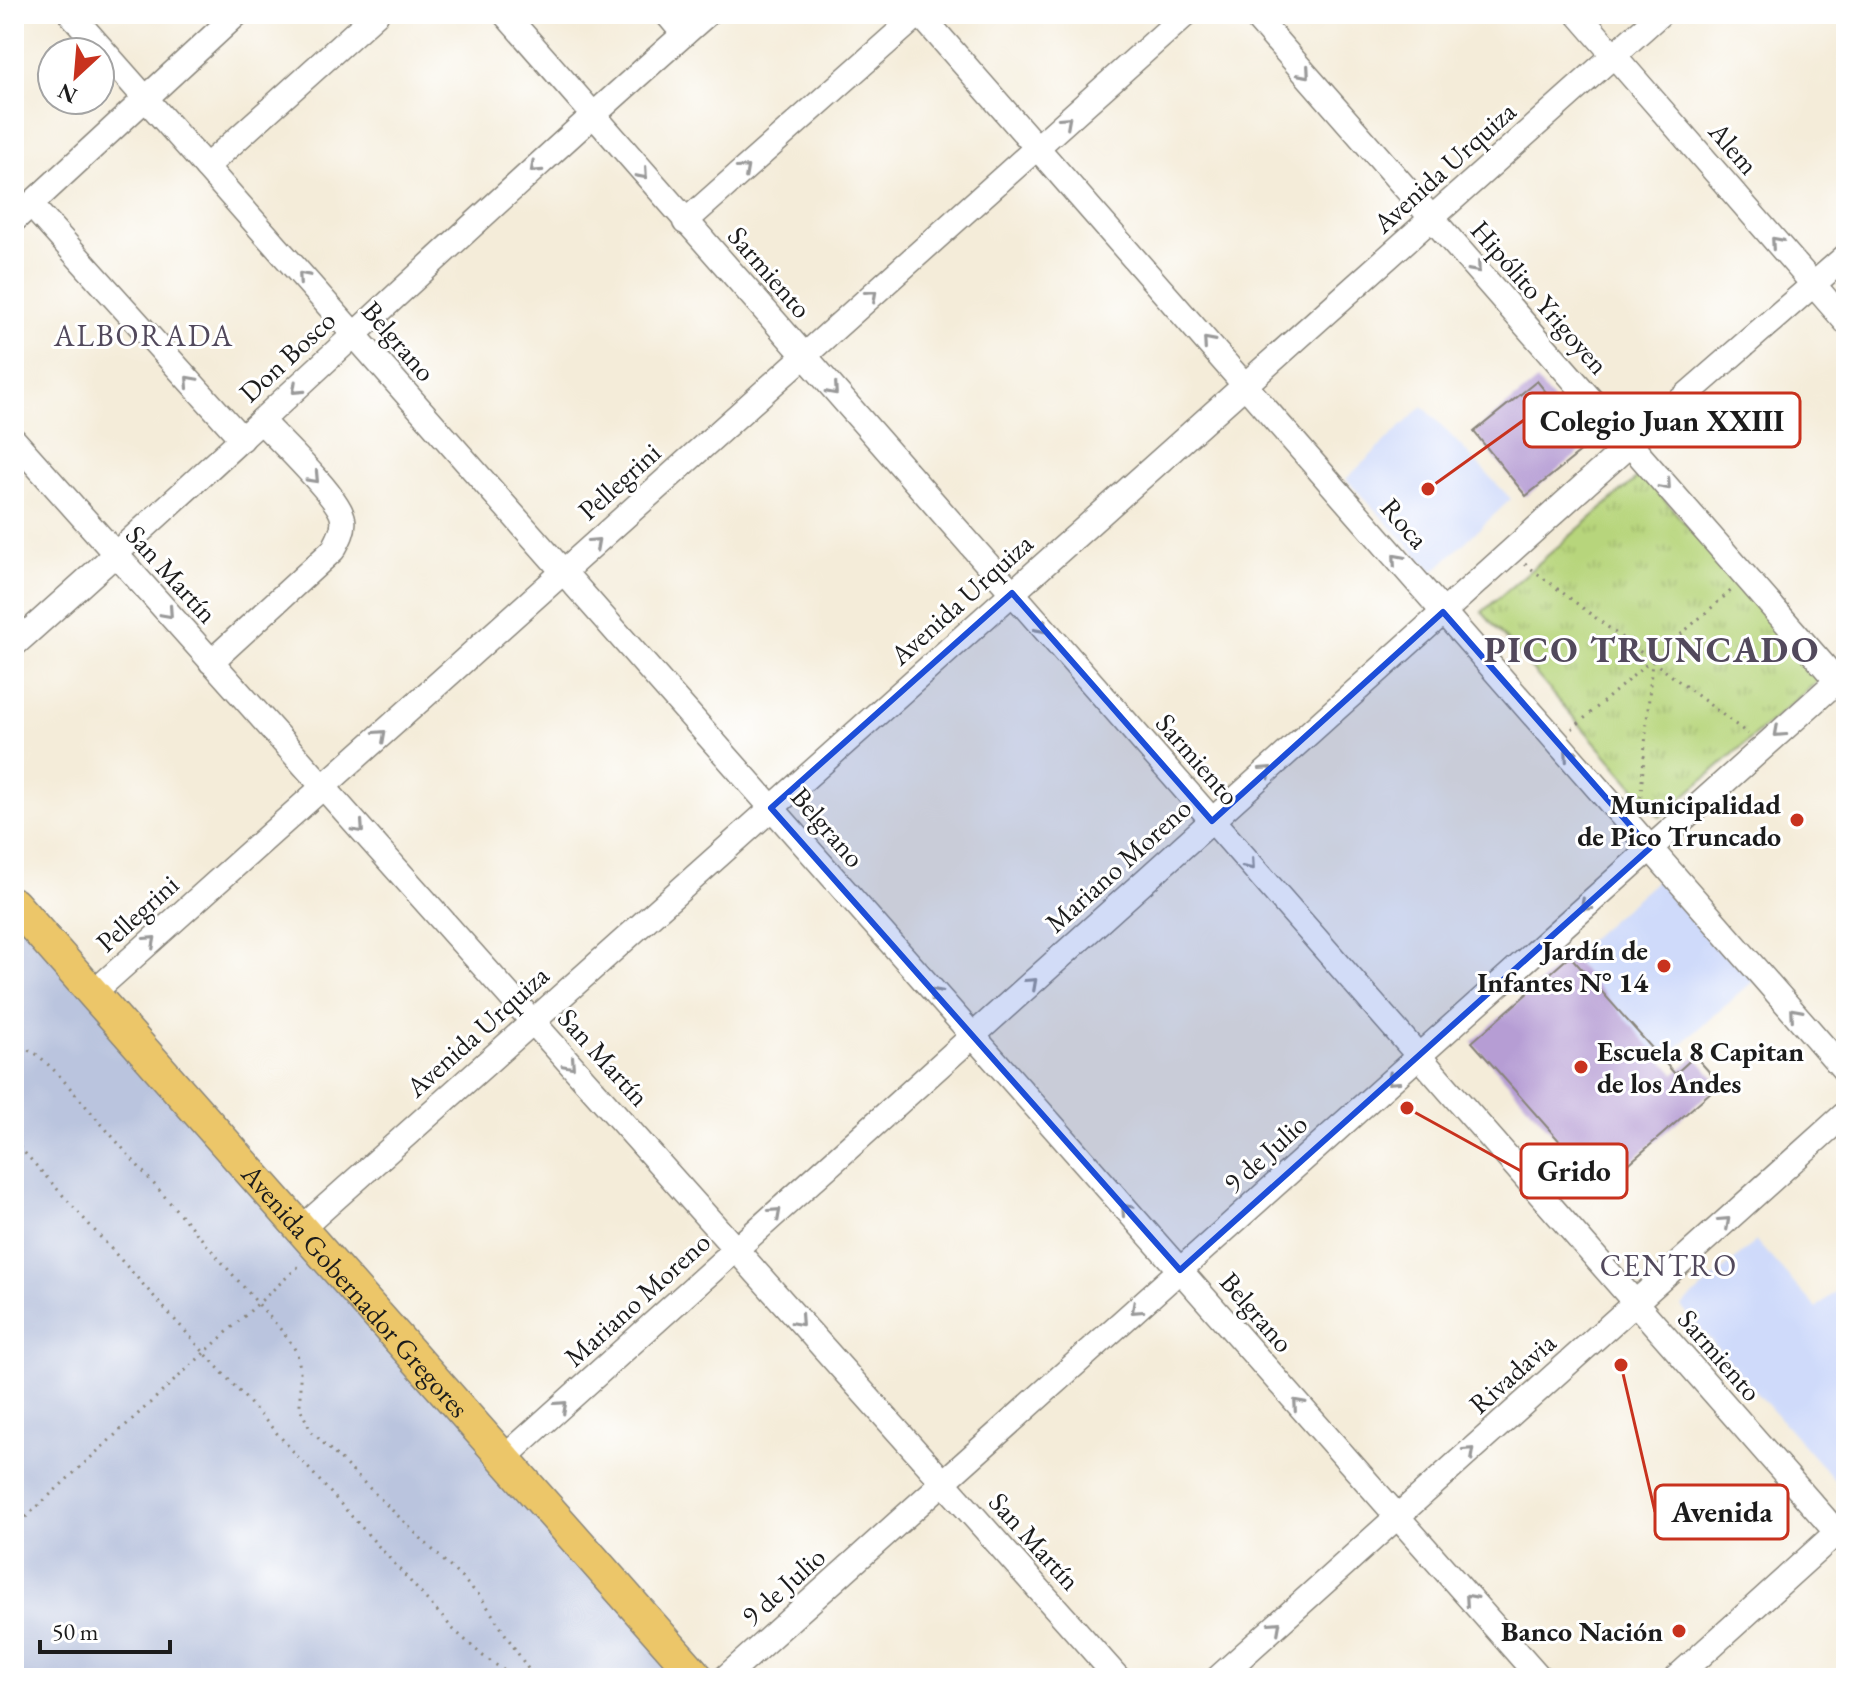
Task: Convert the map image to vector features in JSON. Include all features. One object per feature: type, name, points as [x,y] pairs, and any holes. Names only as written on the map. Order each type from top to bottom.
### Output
[{"type":"main road","name":"Avenida Gobernador Gregores","points":[[14,904],[698,1678]]},
{"type":"street","name":"Belgrano","points":[[71,14],[1540,1678]]},
{"type":"street","points":[[237,14],[22,212],[242,439]]},
{"type":"street","points":[[206,167],[376,14]]},
{"type":"street","name":"Sarmiento","points":[[505,14],[1635,1303],[1843,1533]]},
{"type":"street","points":[[667,14],[684,34]]},
{"type":"street","name":"Don Bosco","points":[[14,645],[116,555],[592,115],[707,14]]},
{"type":"street","points":[[685,222],[919,14]]},
{"type":"street","name":"Roca","points":[[919,14],[1846,1072]]},
{"type":"street","name":"Pellegrini","points":[[93,993],[1186,14]]},
{"type":"street","name":"Hipólito Yrigoyen","points":[[1253,14],[1629,445],[1843,681]]},
{"type":"street","name":"Alem","points":[[1578,14],[1846,322]]},
{"type":"street","name":"Avenida Urquiza","points":[[310,1239],[532,1022],[1660,14]]},
{"type":"street","name":"Mariano Moreno","points":[[504,1458],[1629,445],[1846,256]]},
{"type":"street","points":[[211,662],[333,550],[344,518],[332,497],[261,421]]},
{"type":"street","name":"San Martín","points":[[14,440],[1118,1678]]},
{"type":"street","name":"9 de Julio","points":[[725,1678],[1418,1056],[1644,840],[1843,681]]},
{"type":"street","name":"Rivadavia","points":[[1218,1678],[1846,1113]]},
{"type":"street","points":[[1676,1678],[1843,1533]]},
{"type":"path","points":[[1510,552],[1764,746]]},
{"type":"path","points":[[1558,741],[1747,576]]},
{"type":"path","points":[[1644,840],[1652,661]]},
{"type":"path","points":[[14,1043],[38,1055],[57,1073],[258,1302],[297,1353],[300,1408],[311,1431],[481,1597],[534,1678]]},
{"type":"path","points":[[14,1141],[454,1630],[483,1656],[515,1678]]},
{"type":"path","points":[[14,1528],[258,1302],[310,1239]]},
{"type":"highlighted area","points":[[1012,593],[1212,821],[1443,612],[1650,848],[1180,1270],[771,808]]},
{"type":"shaded area","points":[[1423,406],[1511,499],[1433,572],[1346,479]]},
{"type":"shaded area","name":"Jardín de Infantes N° 14","points":[[1666,872],[1758,977],[1662,1061],[1570,956]]},
{"type":"shaded area","points":[[14,904],[698,1678],[14,1678]]},
{"type":"shaded area","points":[[1756,1241],[1816,1308],[1844,1284],[1846,1287],[1846,1493],[1681,1307]]},
{"type":"green space","points":[[1642,474],[1820,679],[1660,817],[1482,612]]},
{"type":"building","points":[[1537,381],[1589,445],[1526,496],[1474,432]]},
{"type":"building","name":"Escuela 8 Capitan de los Andes","points":[[1570,956],[1675,1074],[1695,1056],[1720,1084],[1601,1188],[1472,1042]]},
{"type":"place","name":"Colegio Juan XXIII","points":[[1428,489]]},
{"type":"place","name":"Municipalidad de Pico Truncado","points":[[1797,820]]},
{"type":"place","name":"Jardín de Infantes N° 14","points":[[1664,966]]},
{"type":"place","name":"Escuela 8 Capitan de los Andes","points":[[1581,1067]]},
{"type":"place","name":"Grido","points":[[1407,1108]]},
{"type":"place","name":"Avenida","points":[[1621,1365]]},
{"type":"place","name":"Banco Nación","points":[[1679,1631]]},
{"type":"district","name":"ALBORADA","points":[[144,335]]},
{"type":"district","name":"PICO TRUNCADO","points":[[1652,649]]},
{"type":"district","name":"CENTRO","points":[[1669,1265]]}]
